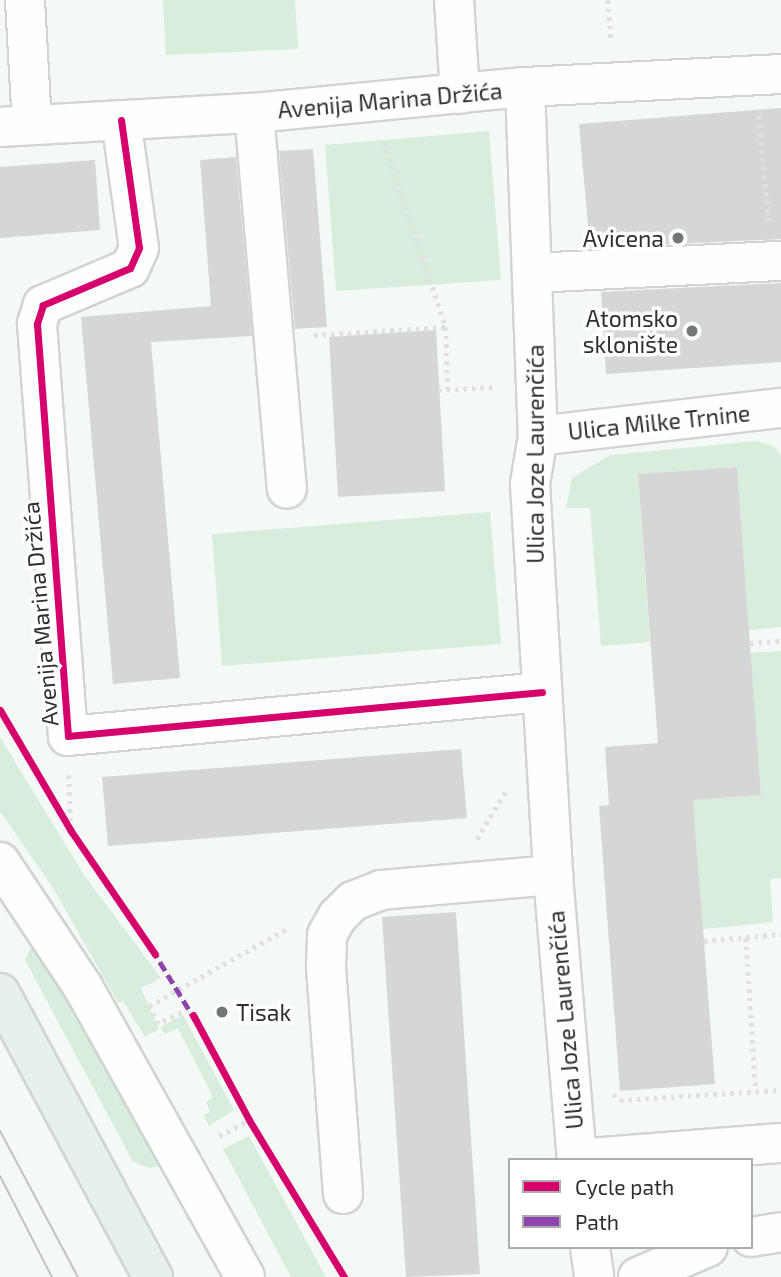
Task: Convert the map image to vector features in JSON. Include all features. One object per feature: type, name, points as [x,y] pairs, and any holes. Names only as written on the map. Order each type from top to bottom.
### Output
[{"type":"main road","points":[[0,993],[153,1277]]},
{"type":"street","points":[[16,125],[25,0]]},
{"type":"street","points":[[454,0],[460,94]]},
{"type":"street","points":[[525,87],[781,74]]},
{"type":"street","name":"Avenija Marina Držića","points":[[16,125],[254,113],[525,87]]},
{"type":"street","name":"Ulica Joze Laurenčića","points":[[525,87],[538,436],[530,484],[553,875],[577,1158]]},
{"type":"street","name":"Avenija Marina Držića","points":[[254,113],[287,489]]},
{"type":"street","name":"Avenija Marina Držića","points":[[121,120],[139,248],[130,268],[43,305],[37,324],[68,736],[542,692]]},
{"type":"street","points":[[533,273],[777,261]]},
{"type":"street","name":"Ulica Milke Trnine","points":[[538,436],[781,408]]},
{"type":"street","points":[[0,862],[83,987],[245,1277]]},
{"type":"street","points":[[343,1194],[326,966],[327,935],[337,917],[353,901],[381,890],[553,875]]},
{"type":"street","points":[[590,1158],[781,1143]]},
{"type":"street","points":[[753,1237],[781,1232]]},
{"type":"street","points":[[590,1249],[594,1277]]},
{"type":"street","points":[[638,1277],[703,1249]]},
{"type":"path","points":[[608,0],[611,45]]},
{"type":"path","points":[[759,110],[777,261]]},
{"type":"path","points":[[379,128],[446,327],[449,389]]},
{"type":"path","points":[[274,338],[446,327]]},
{"type":"path","points":[[438,390],[509,386]]},
{"type":"path","points":[[750,643],[781,641]]},
{"type":"path","points":[[68,736],[71,831]]},
{"type":"path","points":[[469,852],[510,783]]},
{"type":"path","points":[[189,1009],[158,1024],[149,1006],[297,923]]},
{"type":"path","points":[[704,941],[781,934]]},
{"type":"path","points":[[746,938],[755,1092]]},
{"type":"path","points":[[603,1085],[620,1100],[781,1090]]},
{"type":"path","points":[[219,1136],[249,1120]]},
{"type":"green space","points":[[163,0],[295,0],[298,49],[166,55]]},
{"type":"green space","points":[[489,131],[501,280],[336,291],[325,145]]},
{"type":"green space","points":[[758,441],[775,447],[781,456],[781,627],[749,630],[737,467],[638,474],[650,642],[601,646],[590,508],[566,508],[572,478],[610,455]]},
{"type":"green space","points":[[490,512],[501,644],[222,666],[212,534]]},
{"type":"green space","points":[[781,651],[781,878],[770,879],[773,922],[703,929],[693,800],[761,795],[750,653]]},
{"type":"green space","points":[[0,737],[84,875],[161,978],[141,988],[159,1029],[145,1037],[123,1001],[118,1003],[53,888],[0,811]]},
{"type":"green space","points":[[31,947],[42,952],[161,1166],[149,1168],[133,1162],[25,960]]},
{"type":"green space","points":[[183,1015],[234,1110],[209,1126],[203,1115],[210,1112],[206,1102],[213,1097],[178,1028],[164,1034],[161,1027]]},
{"type":"green space","points":[[249,1136],[326,1277],[291,1277],[223,1149]]},
{"type":"building","points":[[781,108],[781,239],[590,248],[579,124]]},
{"type":"building","points":[[313,149],[327,327],[295,329],[279,151]]},
{"type":"building","points":[[236,157],[252,336],[151,342],[180,678],[113,684],[81,317],[211,306],[200,160]]},
{"type":"building","points":[[95,160],[100,230],[0,238],[0,167]]},
{"type":"building","name":"Atomsko sklonište","points":[[781,283],[781,362],[606,374],[601,292]]},
{"type":"building","points":[[436,330],[445,491],[338,497],[329,337]]},
{"type":"building","points":[[737,467],[761,795],[693,800],[715,1084],[620,1091],[599,806],[609,805],[605,747],[658,743],[638,474]]},
{"type":"building","points":[[461,749],[467,818],[108,846],[102,777]]},
{"type":"building","points":[[456,912],[480,1274],[406,1277],[382,917]]},
{"type":"tram line","points":[[0,1131],[78,1277]]},
{"type":"tram line","points":[[0,1176],[52,1277]]},
{"type":"marked path","points":[[152,949],[196,1021]]},
{"type":"cycle path","points":[[121,120],[139,248],[130,268],[43,305],[37,324],[68,736],[542,692]]},
{"type":"cycle path","points":[[0,710],[71,831],[155,954]]},
{"type":"cycle path","points":[[193,1015],[249,1120],[344,1277]]},
{"type":"place","name":"Avicena","points":[[678,238]]},
{"type":"place","name":"Atomsko sklonište","points":[[692,331]]},
{"type":"place","name":"Tisak","points":[[222,1012]]}]
